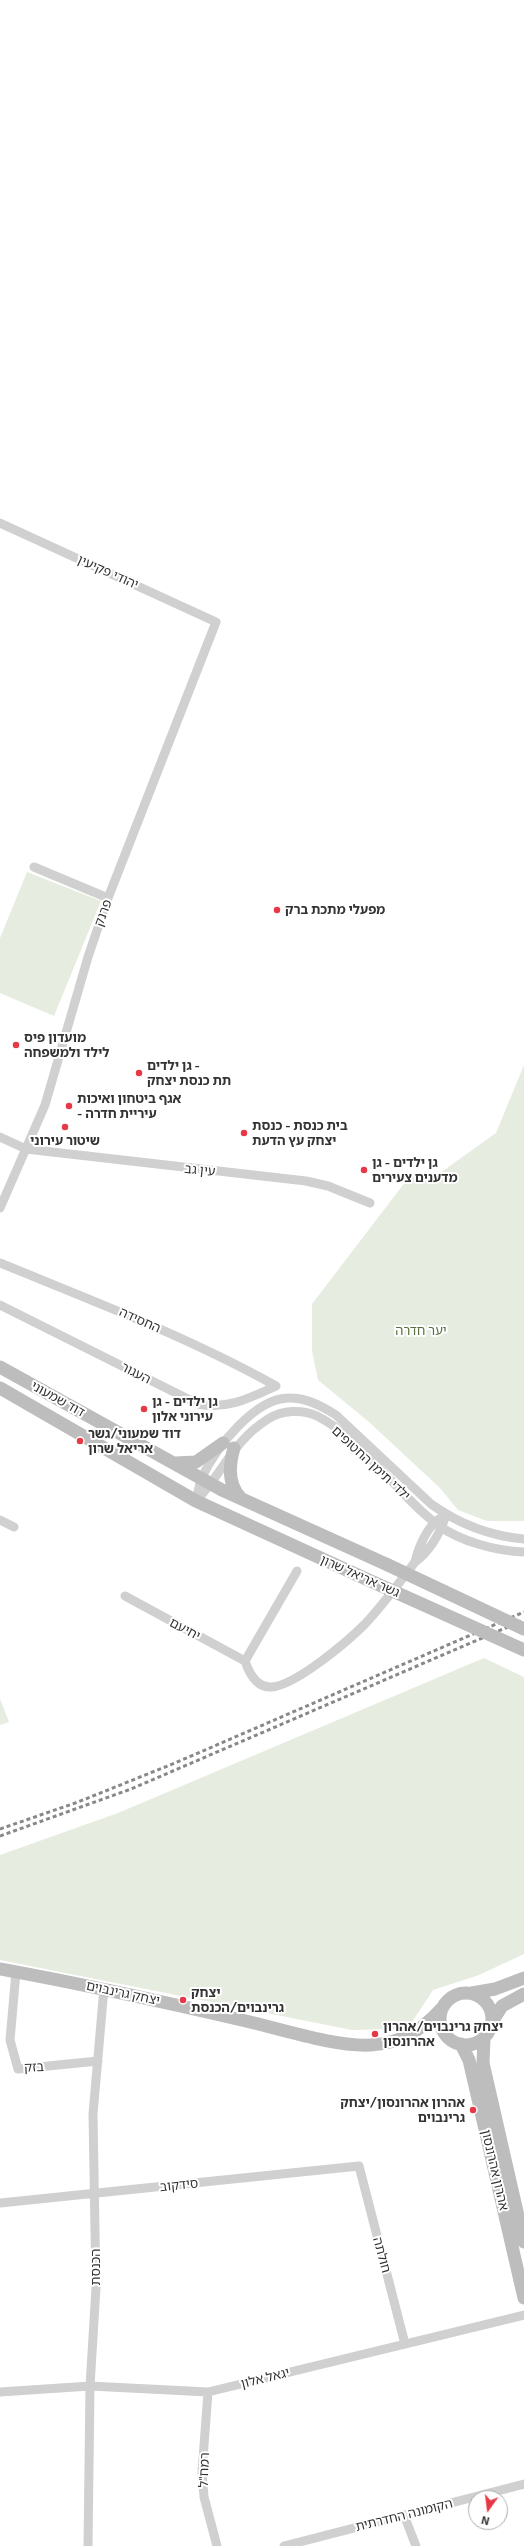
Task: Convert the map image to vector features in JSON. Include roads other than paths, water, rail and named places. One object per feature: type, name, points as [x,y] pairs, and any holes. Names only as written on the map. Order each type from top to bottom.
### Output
[{"type":"main road","name":"דוד שמעוני","points":[[0,1367],[171,1462],[242,1499]]},
{"type":"main road","name":"דוד שמעוני","points":[[0,1388],[196,1501]]},
{"type":"main road","points":[[171,1462],[183,1464],[196,1462],[229,1445],[230,1470],[233,1487],[242,1499]]},
{"type":"main road","name":"גשר אריאל שרון","points":[[242,1499],[524,1629]]},
{"type":"main road","name":"גשר אריאל שרון","points":[[196,1501],[524,1650]]},
{"type":"main road","name":"יצחק גרינבוים","points":[[0,1969],[104,1988],[348,2043],[370,2045],[395,2041],[410,2036],[424,2026],[441,2009]]},
{"type":"main road","points":[[524,1978],[495,1989],[454,1995],[441,2009],[440,2023],[445,2036],[461,2044],[473,2044],[484,2038],[502,2006],[524,1994]]},
{"type":"main road","points":[[472,1993],[485,2001],[490,2007],[492,2022]]},
{"type":"main road","name":"יצחק גרינבוים","points":[[410,2036],[445,2036]]},
{"type":"main road","name":"אהרון אהרונסון","points":[[484,2038],[483,2063],[524,2242]]},
{"type":"main road","name":"אהרון אהרונסון","points":[[461,2044],[469,2060],[514,2200],[524,2298]]},
{"type":"street","name":"יהודי פקיעין","points":[[0,523],[216,622]]},
{"type":"street","name":"פרנק","points":[[0,1207],[45,1105],[88,957],[108,898],[216,622]]},
{"type":"street","points":[[34,867],[108,898]]},
{"type":"street","name":"עין גב","points":[[0,1137],[26,1149],[306,1181],[328,1186],[370,1203]]},
{"type":"street","name":"החסידה","points":[[0,1263],[125,1314],[243,1367],[276,1386]]},
{"type":"street","name":"העגור","points":[[0,1305],[198,1404],[214,1408],[232,1405],[276,1386]]},
{"type":"street","name":"ילדי תימן החטופים","points":[[196,1501],[243,1422],[272,1402],[289,1398],[321,1405],[352,1428],[431,1504],[446,1515],[491,1533],[524,1539]]},
{"type":"street","name":"ילדי תימן החטופים","points":[[229,1445],[264,1421],[283,1412],[296,1411],[316,1416],[340,1430],[434,1522],[442,1528],[489,1546],[524,1552]]},
{"type":"street","points":[[415,1562],[417,1551],[434,1522],[446,1515]]},
{"type":"street","points":[[297,1571],[245,1661],[248,1670],[258,1682],[271,1687],[281,1684],[328,1656],[365,1624],[415,1562],[425,1555],[442,1528],[446,1515]]},
{"type":"street","points":[[0,1520],[14,1527]]},
{"type":"street","name":"יחיעם","points":[[125,1596],[245,1661]]},
{"type":"street","name":"בזק","points":[[16,1972],[10,2040],[18,2069],[98,2061]]},
{"type":"street","name":"הכנסת","points":[[88,2546],[90,2386],[96,2288],[94,2114],[104,1988]]},
{"type":"street","name":"סידקוב","points":[[0,2203],[359,2166]]},
{"type":"street","name":"חולתה","points":[[359,2166],[406,2344]]},
{"type":"street","name":"יגאל אלון","points":[[0,2392],[90,2386],[208,2392],[524,2315]]},
{"type":"street","name":"רמח\"ל","points":[[208,2392],[202,2472],[204,2497],[217,2546]]},
{"type":"street","name":"הקומונה החדרתית","points":[[284,2546],[524,2484]]},
{"type":"street","points":[[404,2515],[416,2546]]},
{"type":"railway","points":[[0,1829],[78,1802],[175,1763],[524,1612]]},
{"type":"railway","points":[[0,1836],[131,1789],[524,1620]]},
{"type":"place","name":"מפעלי מתכת ברק","points":[[277,910]]},
{"type":"place","name":"מועדון פיס לילד ולמשפחה","points":[[16,1045]]},
{"type":"place","name":"גן ילדים - תת כנסת יצחק","points":[[139,1073]]},
{"type":"place","name":"אגף ביטחון ואיכות - עיריית חדרה","points":[[69,1106]]},
{"type":"place","name":"שיטור עירוני","points":[[65,1127]]},
{"type":"place","name":"בית כנסת - כנסת יצחק עץ הדעת","points":[[244,1133]]},
{"type":"place","name":"גן ילדים - גן מדענים צעירים","points":[[364,1170]]},
{"type":"place","name":"גן ילדים - גן עירוני אלון","points":[[144,1409]]},
{"type":"place","name":"דוד שמעוני/גשר אריאל שרון","points":[[80,1441]]},
{"type":"place","name":"יצחק גרינבוים/הכנסת","points":[[183,2000]]},
{"type":"place","name":"יצחק גרינבוים/אהרון אהרונסון","points":[[375,2034]]},
{"type":"place","name":"אהרון אהרונסון/יצחק גרינבוים","points":[[473,2110]]},
{"type":"park label","name":"יער חדרה","points":[[421,1331]]}]
